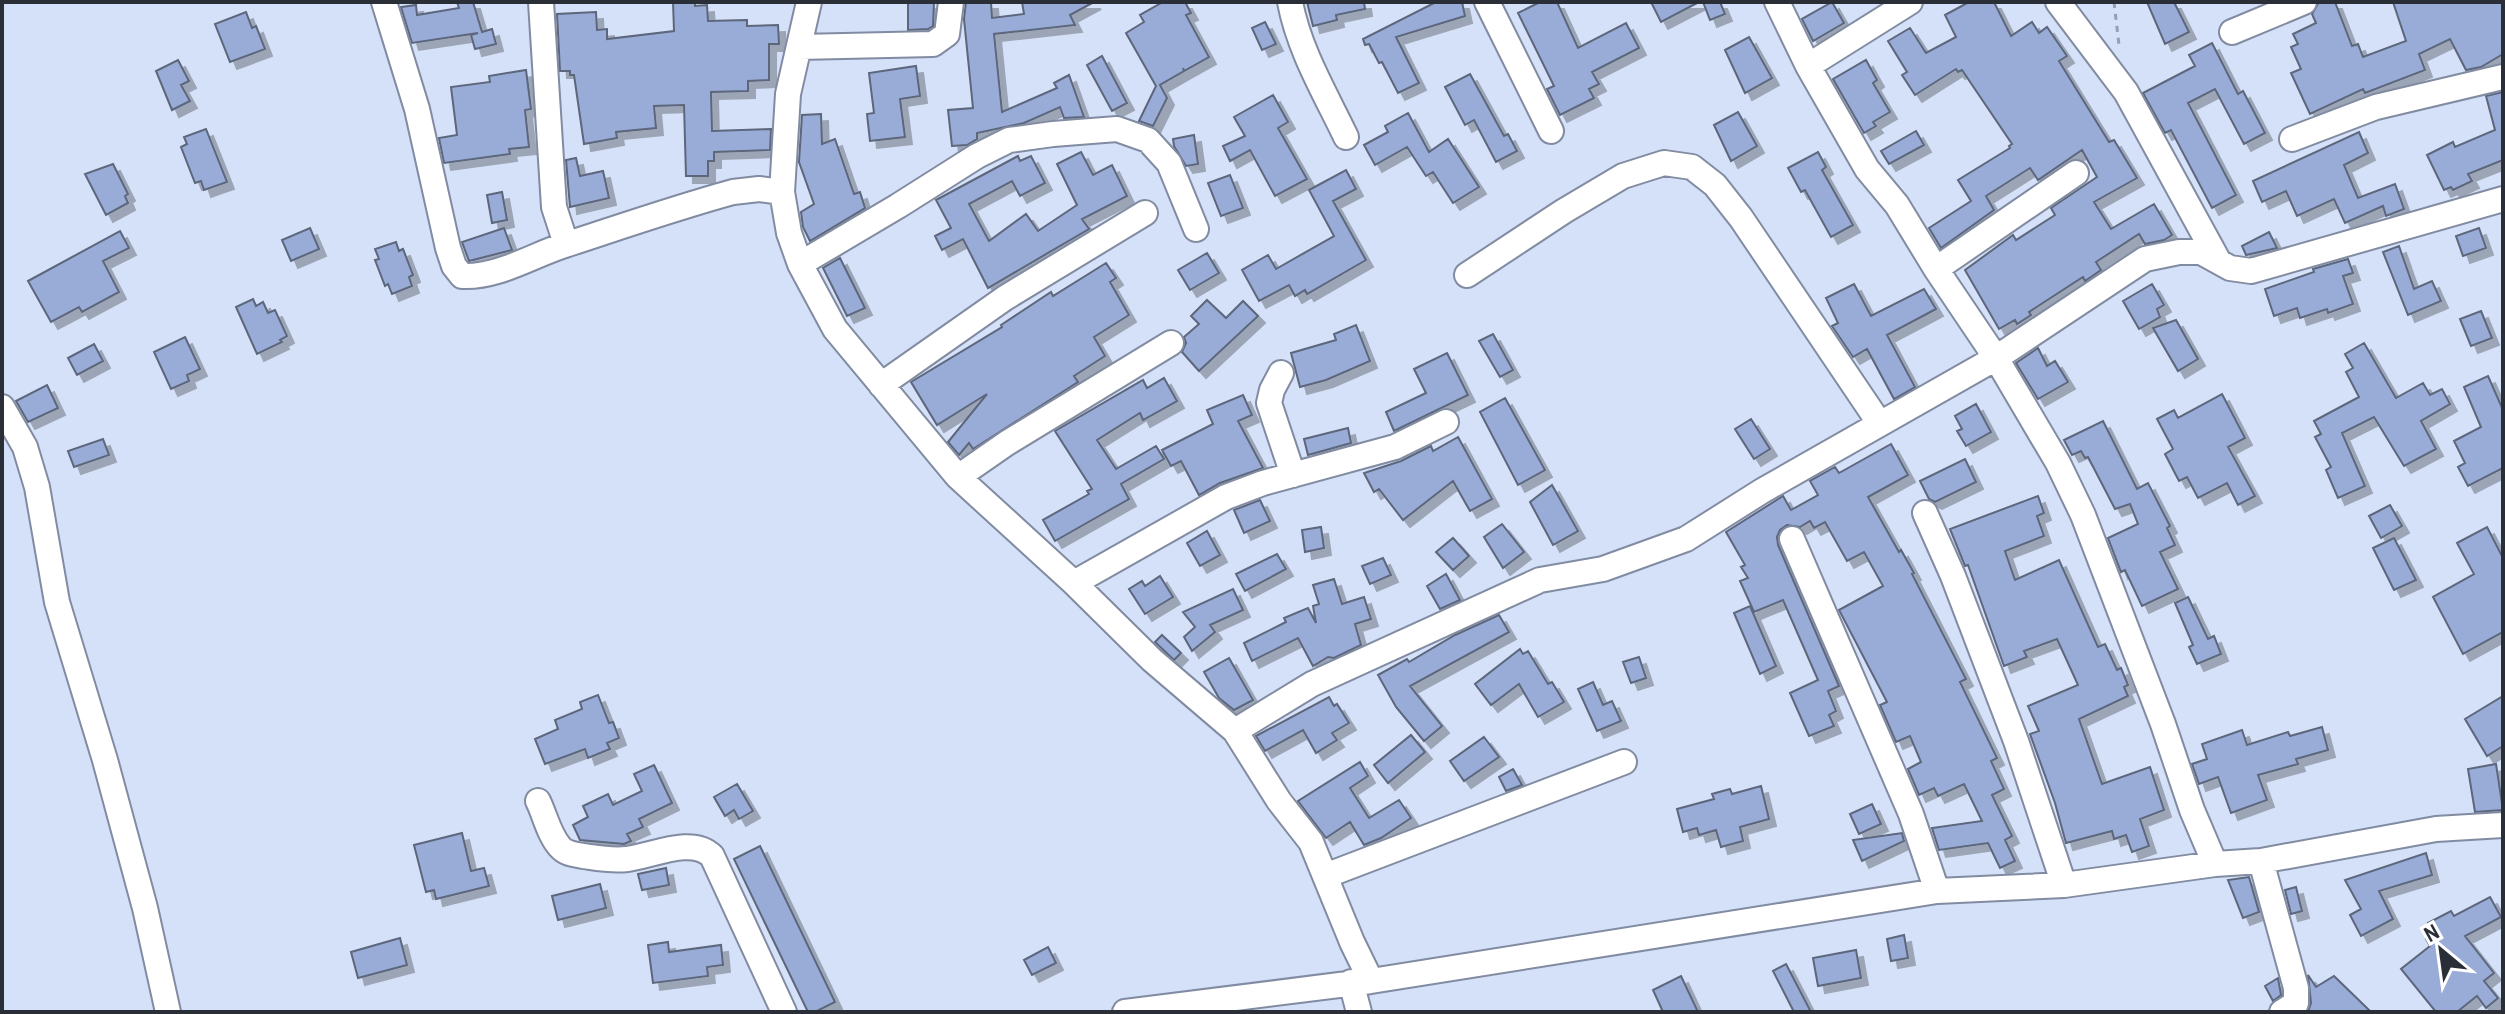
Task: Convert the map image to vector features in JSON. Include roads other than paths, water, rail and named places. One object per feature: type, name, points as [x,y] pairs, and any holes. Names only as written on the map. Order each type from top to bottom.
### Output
[{"type":"street","points":[[384,2],[417,109],[454,266],[462,276],[476,277],[566,244],[733,192],[759,189],[782,192]]},
{"type":"street","points":[[541,2],[554,207],[566,244]]},
{"type":"street","points":[[809,2],[788,94],[782,192],[789,233],[800,264],[835,329],[958,477],[1074,583],[1152,660],[1235,731],[1279,801],[1311,842],[1361,982],[1359,1012]]},
{"type":"street","points":[[799,47],[933,44],[947,34],[951,2]]},
{"type":"street","points":[[1290,2],[1294,27],[1346,137]]},
{"type":"street","points":[[1487,2],[1551,131]]},
{"type":"street","points":[[1777,2],[1808,66],[1867,169],[1897,205],[1996,358],[2058,463],[2083,515],[2163,724],[2192,810],[2215,864]]},
{"type":"street","points":[[1808,66],[1910,2]]},
{"type":"street","points":[[2058,2],[2126,92],[2218,260]]},
{"type":"street","points":[[2232,32],[2304,2]]},
{"type":"street","points":[[2292,139],[2376,107],[2503,77]]},
{"type":"street","points":[[800,264],[977,156],[1009,140],[1053,134],[1117,129],[1133,132],[1148,140],[1169,163],[1196,229]]},
{"type":"street","points":[[1467,275],[1613,181],[1636,170],[1664,163],[1692,167],[1715,185],[1741,218],[1880,424]]},
{"type":"street","points":[[1936,269],[2076,173]]},
{"type":"street","points":[[1235,731],[1312,684],[1540,580],[1603,569],[1686,539],[1762,491],[1996,358],[2145,259],[2201,252],[2230,268],[2251,271],[2503,199]]},
{"type":"street","points":[[881,385],[1005,298],[1145,213]]},
{"type":"street","points":[[958,477],[1007,443],[1171,343]]},
{"type":"street","points":[[1281,373],[1269,403],[1293,475]]},
{"type":"street","points":[[2,407],[25,447],[37,487],[57,602],[125,834],[168,1012]]},
{"type":"street","points":[[1074,583],[1226,497],[1395,447],[1446,422]]},
{"type":"street","points":[[1925,513],[1953,576],[2016,741],[2064,885]]},
{"type":"street","points":[[1792,539],[1911,814],[1937,891]]},
{"type":"street","points":[[1325,876],[1624,762]]},
{"type":"street","points":[[538,801],[554,838],[570,854],[623,860],[687,847],[706,850],[712,856],[784,1012]]},
{"type":"street","points":[[1125,1012],[1361,982],[1937,891],[2064,885],[2215,864],[2261,861],[2436,829],[2503,825]]},
{"type":"street","points":[[2261,861],[2296,988],[2296,1003],[2282,1012]]}]
